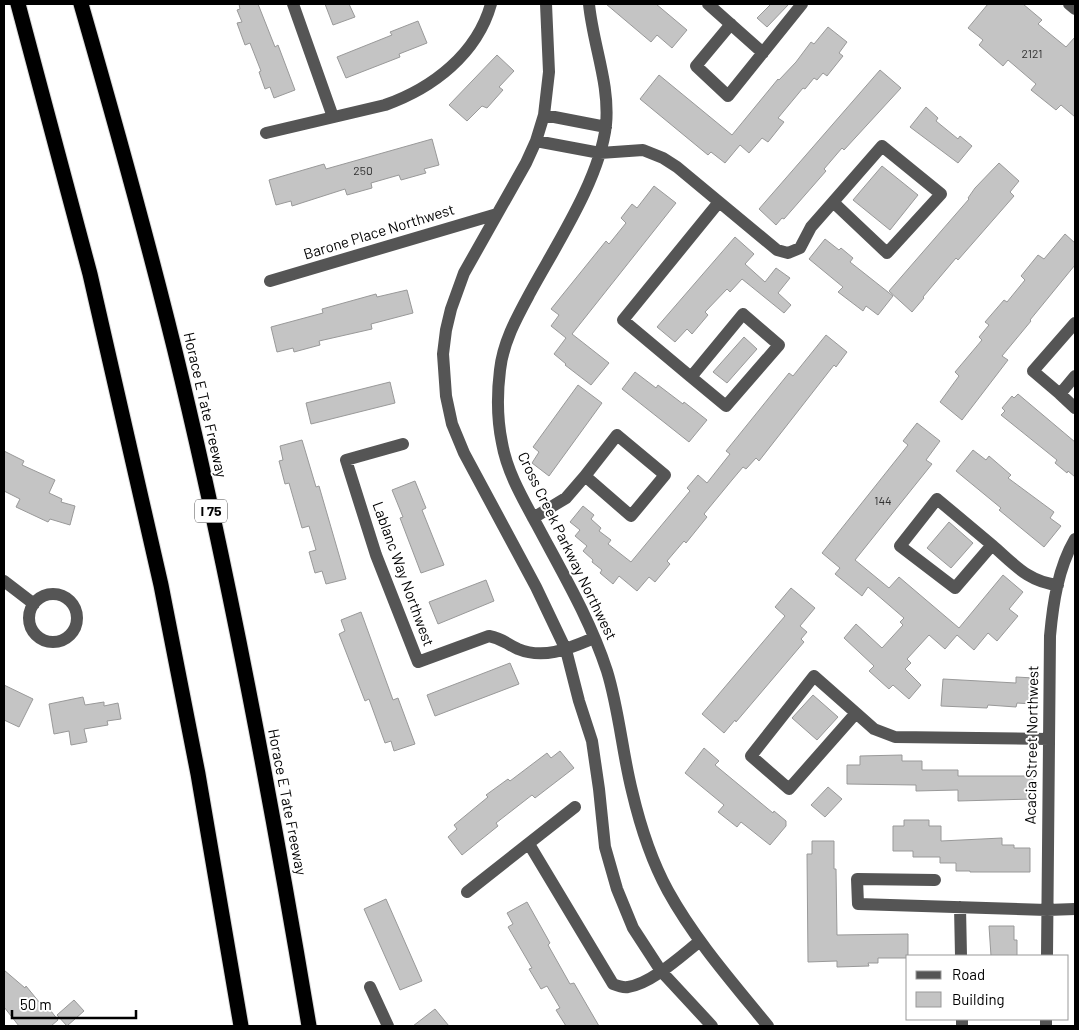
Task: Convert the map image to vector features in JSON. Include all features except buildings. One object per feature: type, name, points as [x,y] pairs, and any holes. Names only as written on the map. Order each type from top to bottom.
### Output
[{"type":"highway","points":[[18,4],[90,274],[162,585],[198,774],[241,1026]]},
{"type":"highway","name":"Horace E Tate Freeway","points":[[81,4],[132,183],[182,380],[226,578],[285,882],[309,1026]]},
{"type":"street","points":[[294,4],[334,117]]},
{"type":"street","points":[[266,134],[385,105],[428,86],[450,69],[471,45],[489,13],[491,4]]},
{"type":"street","points":[[546,4],[549,72],[544,115],[536,141],[526,163],[464,273],[451,309],[443,354],[446,396],[452,424],[464,454],[536,586],[566,650],[579,701],[592,741],[605,847],[617,889],[633,928],[660,971],[712,1026]]},
{"type":"street","name":"Cross Creek Parkway Northwest","points":[[589,4],[591,26],[605,86],[606,127],[600,153],[578,204],[515,320],[505,345],[500,368],[497,408],[502,445],[512,477],[594,638],[606,669],[616,701],[632,790],[644,835],[668,890],[700,941],[768,1026]]},
{"type":"street","points":[[708,4],[763,52]]},
{"type":"street","points":[[731,24],[696,66],[728,96],[802,4]]},
{"type":"street","points":[[1069,4],[1075,9]]},
{"type":"street","points":[[544,115],[606,127]]},
{"type":"street","points":[[536,141],[600,153],[643,150],[663,158],[677,167],[777,250],[788,253],[800,248],[811,227],[882,146],[941,194],[887,253],[833,202]]},
{"type":"street","points":[[692,377],[742,314],[778,345],[726,406],[623,320],[719,202]]},
{"type":"street","name":"Barone Place Northwest","points":[[270,281],[497,214]]},
{"type":"street","points":[[1075,323],[1034,371],[1075,408]]},
{"type":"street","points":[[1060,394],[1075,376]]},
{"type":"street","points":[[533,518],[566,498],[617,435],[665,475],[631,516],[585,476]]},
{"type":"street","name":"Lablanc Way Northwest","points":[[403,444],[346,460],[376,555],[418,662],[489,636],[501,638],[517,648],[532,653],[547,654],[566,650],[594,638]]},
{"type":"street","points":[[992,545],[955,588],[900,546],[937,499],[992,545],[1031,578],[1044,583],[1058,585]]},
{"type":"street","name":"Acacia Street Northwest","points":[[1047,955],[1050,636],[1052,610],[1058,585],[1069,549],[1075,539]]},
{"type":"street","points":[[4,581],[34,604]]},
{"type":"street","points":[[856,713],[789,788],[751,756],[814,676],[856,713],[874,729],[895,737],[1048,739]]},
{"type":"street","points":[[467,892],[575,807]]},
{"type":"street","points":[[529,844],[613,984],[625,988],[638,985],[700,941]]},
{"type":"street","points":[[935,880],[857,879],[858,904],[1047,910],[1075,908]]},
{"type":"street","points":[[960,907],[961,955]]},
{"type":"street","points":[[370,987],[388,1026]]}]
